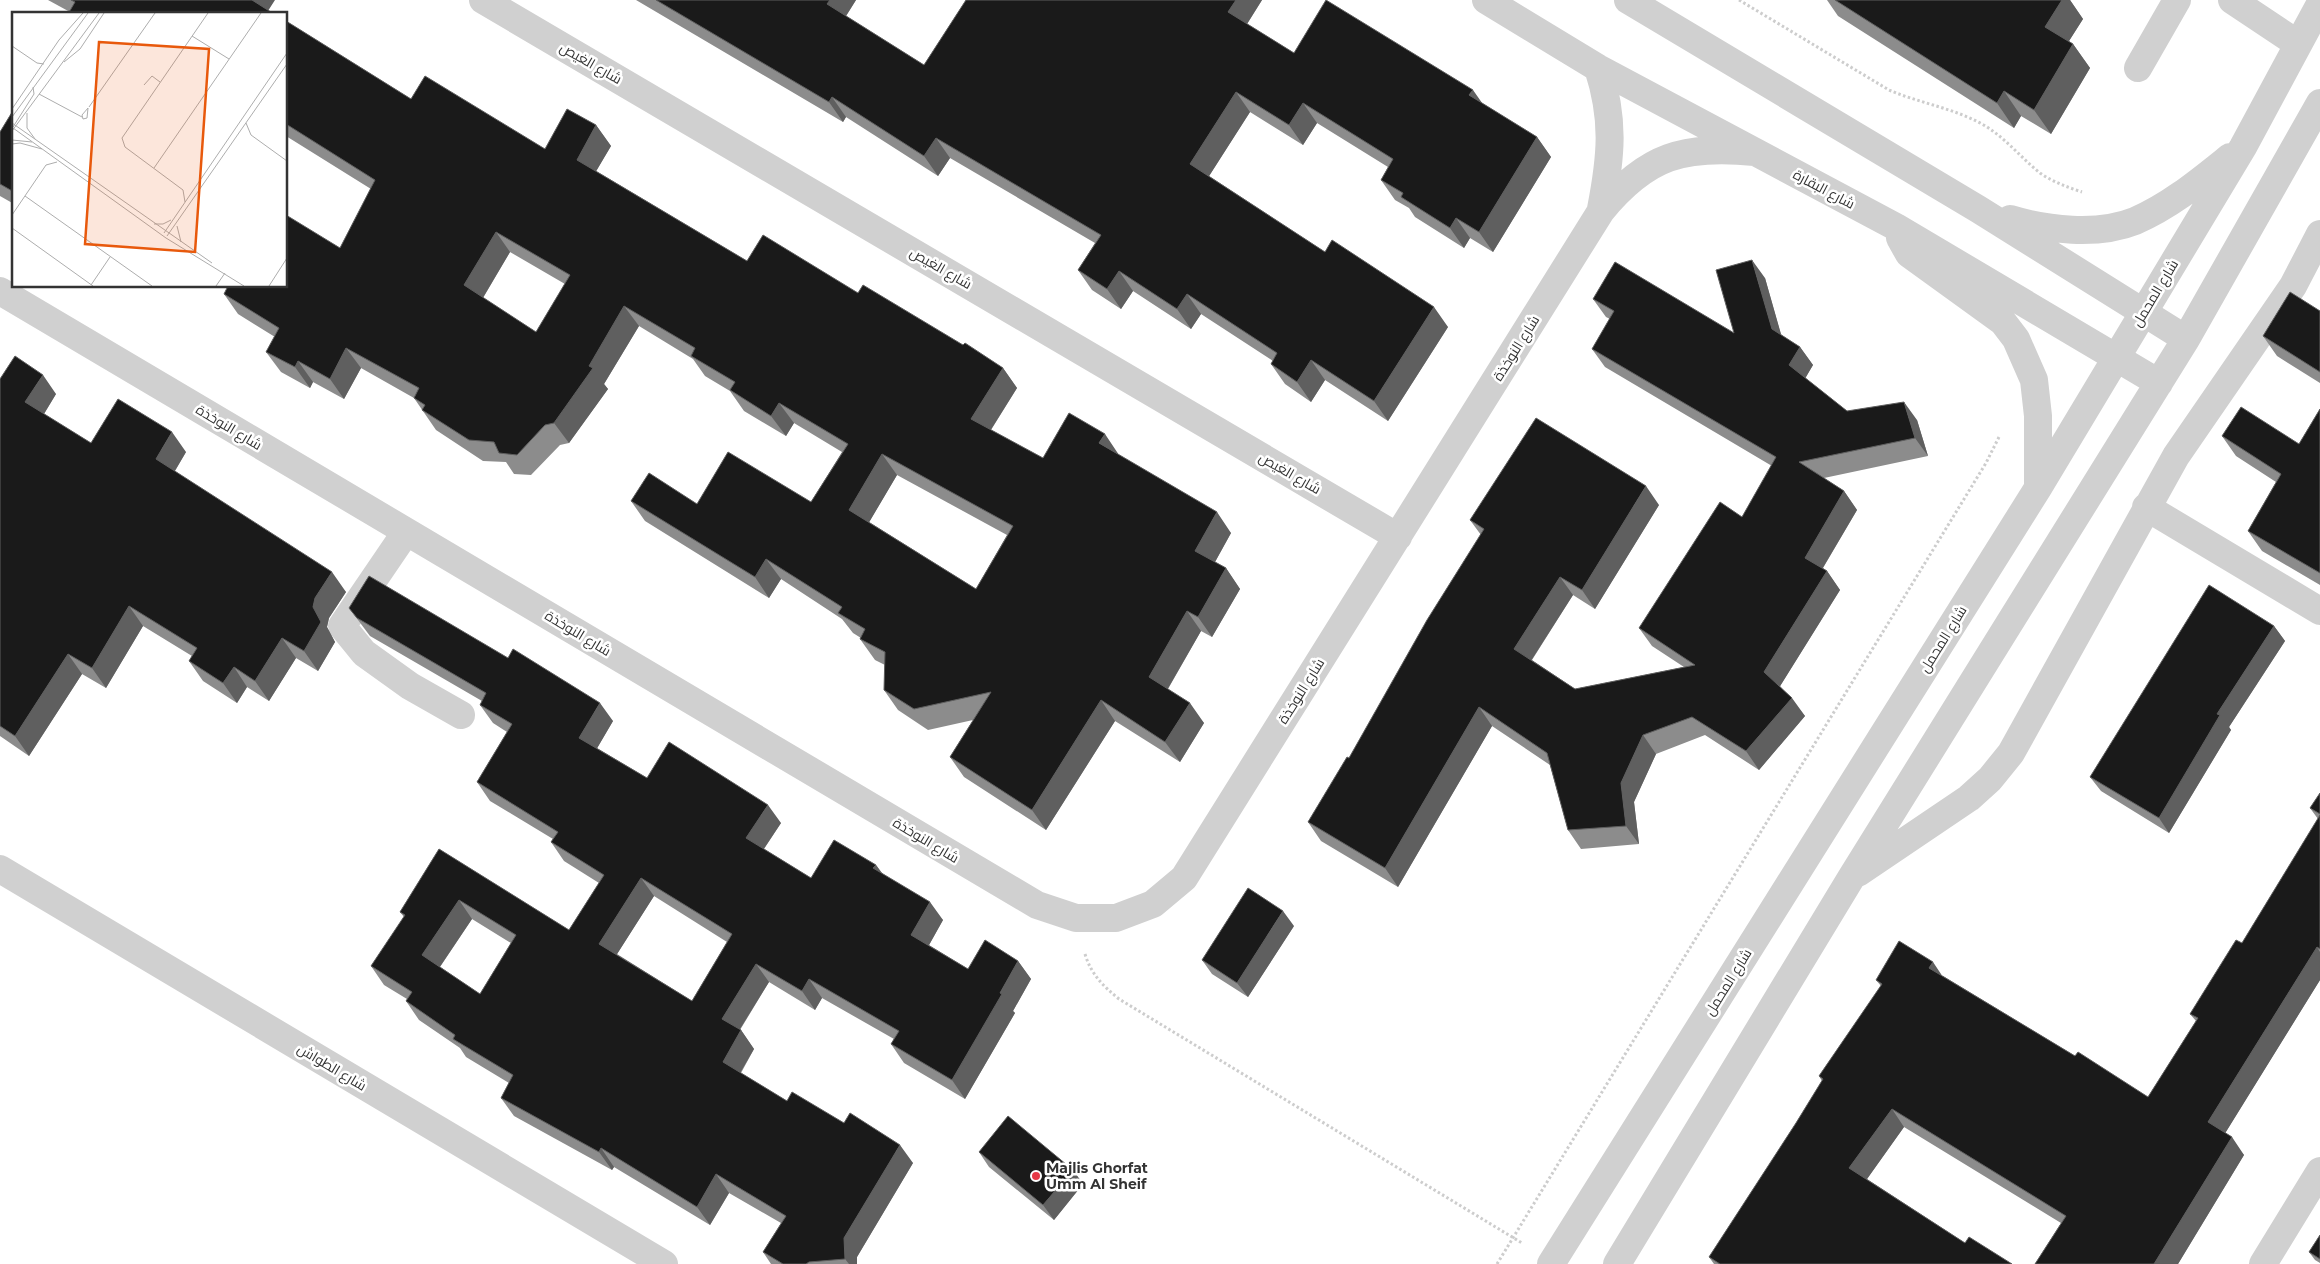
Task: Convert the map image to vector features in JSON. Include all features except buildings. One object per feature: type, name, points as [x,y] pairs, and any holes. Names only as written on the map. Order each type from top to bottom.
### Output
[{"type":"street","name":"شارع الغيص","points":[[483,0],[1398,537]]},
{"type":"street","name":"شارع البقارة","points":[[1486,0],[1598,68],[1896,227],[2159,383]]},
{"type":"street","points":[[1628,0],[1978,208],[2186,339]]},
{"type":"street","points":[[2138,68],[2177,0]]},
{"type":"street","points":[[2232,0],[2298,44]]},
{"type":"street","name":"شارع المحمل","points":[[1552,1262],[2038,488],[2243,147],[2320,4]]},
{"type":"street","name":"شارع النوخذة","points":[[1598,68],[1607,95],[1611,123],[1611,152],[1601,211]]},
{"type":"street","points":[[1617,1264],[1851,878],[2186,339],[2320,103]]},
{"type":"street","points":[[1978,208],[2032,226],[2069,230],[2118,225],[2134,221],[2171,202],[2243,147]]},
{"type":"street","name":"شارع النوخذة","points":[[0,291],[1036,905],[1076,918],[1116,918],[1153,904],[1184,878],[1601,211],[1620,188],[1642,170],[1668,157],[1697,150],[1726,149],[1755,152]]},
{"type":"street","points":[[1896,227],[1909,254],[2003,322],[2016,340],[2034,380],[2039,434],[2038,488]]},
{"type":"street","points":[[1851,878],[1962,803],[1990,780],[2011,753],[2176,456],[2293,286],[2320,234]]},
{"type":"street","points":[[2146,507],[2320,611]]},
{"type":"street","points":[[406,532],[342,626],[364,653],[410,686],[461,715]]},
{"type":"street","name":"شارع الطواش","points":[[0,869],[664,1264]]},
{"type":"street","points":[[2263,1264],[2320,1171]]},
{"type":"path","points":[[1738,0],[1889,90],[1913,101],[1964,115],[1982,124],[2003,138],[2040,172],[2062,186],[2087,193]]},
{"type":"path","points":[[1497,1264],[1986,463],[2001,433]]},
{"type":"path","points":[[1076,918],[1088,965],[1101,984],[1119,1000],[1552,1262]]},
{"type":"place","name":"Majlis Ghorfat Umm Al Sheif","points":[[1036,1176]]}]
